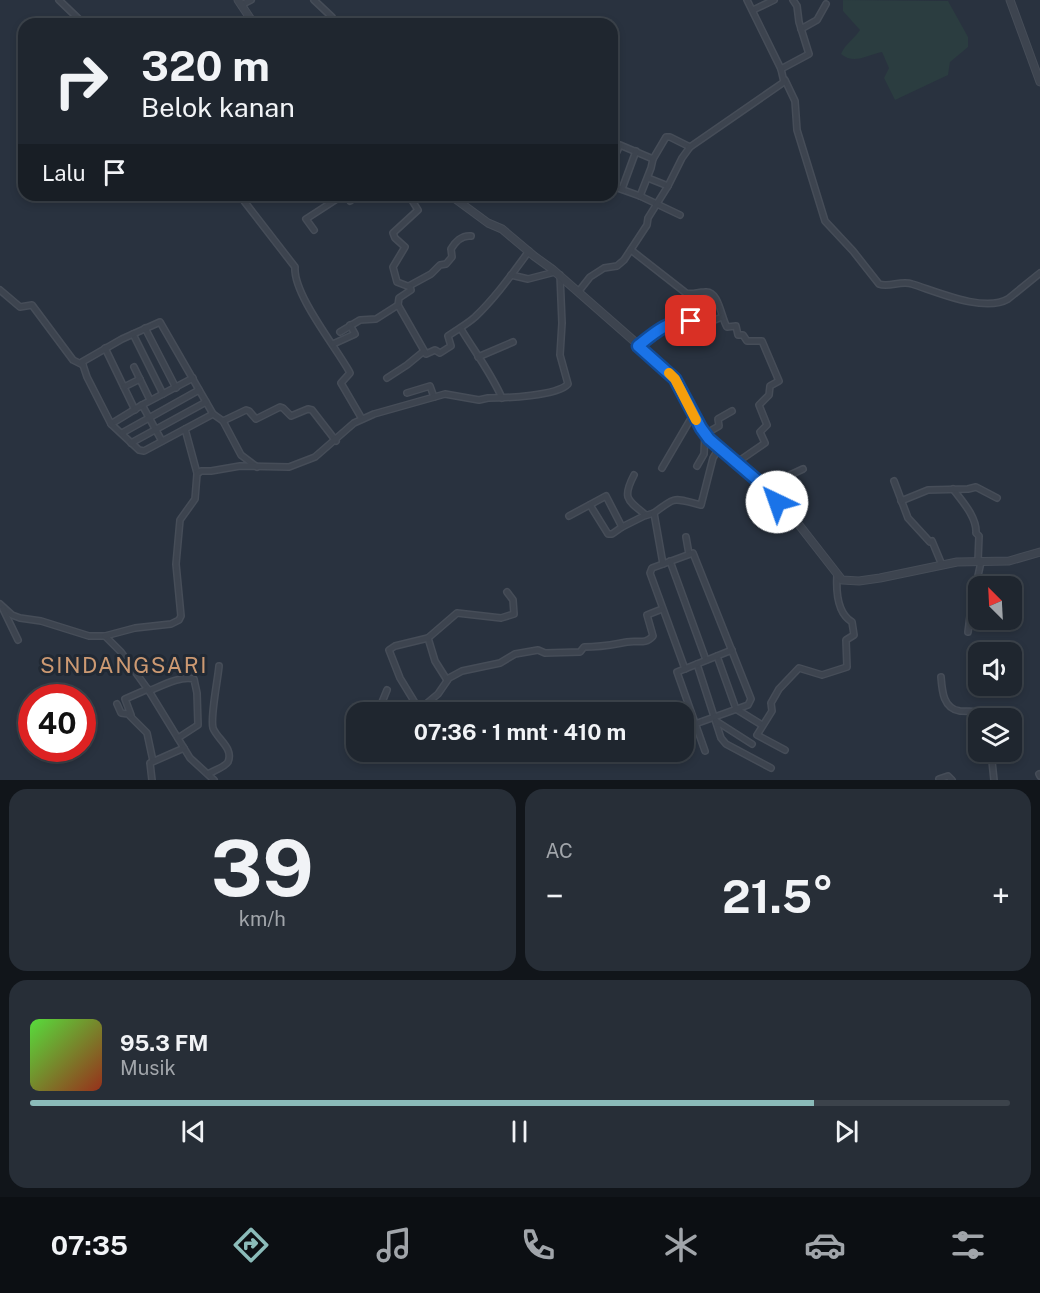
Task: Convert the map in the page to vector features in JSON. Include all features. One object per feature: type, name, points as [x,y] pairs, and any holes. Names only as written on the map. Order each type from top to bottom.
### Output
[{"type":"street","points":[[59,0],[78,18]]},
{"type":"street","points":[[250,18],[240,2],[251,0]]},
{"type":"street","points":[[314,0],[331,18]]},
{"type":"street","points":[[747,0],[795,101],[797,130],[825,221],[879,284],[884,286],[910,283],[919,288],[966,300],[998,303],[1010,298],[1040,273]]},
{"type":"street","points":[[753,10],[774,0]]},
{"type":"street","points":[[781,69],[809,55],[797,6],[793,0]]},
{"type":"street","points":[[1010,0],[1040,82]]},
{"type":"street","points":[[801,29],[817,20],[826,4]]},
{"type":"street","points":[[579,291],[590,277],[600,270],[620,264],[631,250],[690,147],[785,80]]},
{"type":"street","points":[[640,196],[648,178],[652,159],[666,137],[690,147]]},
{"type":"street","points":[[618,150],[620,146],[652,159]]},
{"type":"street","points":[[622,189],[636,152]]},
{"type":"street","points":[[648,178],[668,186]]},
{"type":"street","points":[[618,188],[680,215]]},
{"type":"street","points":[[244,201],[295,267],[296,278],[301,290],[349,371],[350,374],[341,383],[362,418]]},
{"type":"street","points":[[314,230],[306,219],[335,201]]},
{"type":"street","points":[[414,201],[418,210],[393,233],[405,247],[393,268],[397,282],[409,286],[431,273],[453,257],[451,249],[456,242],[464,236],[471,236]]},
{"type":"street","points":[[458,201],[488,223],[502,229],[579,291],[675,379],[705,434],[799,522],[842,580],[859,581],[942,565],[1009,561],[1040,552]]},
{"type":"street","points":[[631,250],[686,293],[692,295],[707,291],[712,293],[727,327],[737,326],[738,335],[743,335],[747,341],[762,341],[779,382],[770,386],[769,395],[759,404],[767,425],[760,432],[764,444],[735,463]]},
{"type":"street","points":[[409,286],[411,289],[399,298],[398,305],[424,351],[428,355],[435,350],[441,353],[451,346],[448,336],[461,329],[502,290],[529,251]]},
{"type":"street","points":[[511,275],[528,279],[557,273]]},
{"type":"street","points":[[197,473],[235,466],[279,468],[304,463],[336,441],[362,418],[445,394],[480,400],[544,394],[563,389],[568,384],[560,355],[562,323],[557,273]]},
{"type":"street","points":[[0,290],[20,307],[32,304],[73,360],[83,365]]},
{"type":"street","points":[[340,332],[363,319],[376,319],[398,305]]},
{"type":"street","points":[[638,346],[658,331],[678,321],[703,320],[707,323],[722,317]]},
{"type":"street","points":[[213,414],[142,451],[111,424],[87,377],[82,362],[145,328],[158,322],[162,323],[213,414],[224,421],[237,449],[257,467]]},
{"type":"street","points":[[333,344],[355,334],[350,326]]},
{"type":"street","points":[[145,328],[176,388]]},
{"type":"street","points":[[461,329],[487,367],[502,398]]},
{"type":"street","points":[[133,334],[163,394]]},
{"type":"street","points":[[478,357],[513,342]]},
{"type":"street","points":[[105,348],[135,410]]},
{"type":"street","points":[[387,378],[424,351]]},
{"type":"street","points":[[134,367],[150,400]]},
{"type":"street","points":[[111,424],[150,400],[193,378]]},
{"type":"street","points":[[124,387],[140,379]]},
{"type":"street","points":[[407,393],[430,386],[434,397]]},
{"type":"street","points":[[122,433],[199,390]]},
{"type":"street","points":[[131,443],[206,402]]},
{"type":"street","points":[[142,405],[150,417],[154,431],[162,441]]},
{"type":"street","points":[[224,421],[246,410],[256,419],[280,407],[291,416],[308,409],[312,410],[336,441]]},
{"type":"street","points":[[705,434],[719,426],[718,419],[732,411]]},
{"type":"street","points":[[662,468],[693,415]]},
{"type":"street","points":[[2,608],[20,618],[41,621],[88,636],[105,636],[135,628],[171,624],[179,620],[181,615],[176,564],[180,520],[195,499],[197,473],[185,429]]},
{"type":"street","points":[[697,466],[704,454],[705,434]]},
{"type":"street","points":[[590,505],[608,534],[612,534],[654,513],[672,500],[701,505],[712,458],[719,448]]},
{"type":"street","points":[[768,491],[790,475],[803,469]]},
{"type":"street","points":[[634,475],[626,490],[628,499],[646,515]]},
{"type":"street","points":[[894,481],[908,518],[930,542],[932,541],[942,565]]},
{"type":"street","points":[[901,501],[926,490],[976,487],[997,498]]},
{"type":"street","points":[[953,489],[967,508],[979,536],[980,561],[968,632]]},
{"type":"street","points":[[569,516],[607,496],[622,527]]},
{"type":"street","points":[[654,513],[663,564]]},
{"type":"street","points":[[686,537],[689,554]]},
{"type":"street","points":[[685,669],[650,571],[693,553],[751,699],[748,705],[716,719],[695,724]]},
{"type":"street","points":[[670,561],[706,660]]},
{"type":"street","points":[[786,750],[757,735],[772,711],[772,702],[778,689],[797,669],[801,668],[822,675],[847,667],[846,640],[854,635],[852,622],[844,616],[836,592],[837,575]]},
{"type":"street","points":[[413,702],[388,651],[396,645],[428,638],[457,613],[501,618],[514,614],[513,602],[507,592]]},
{"type":"street","points":[[2,608],[18,639]]},
{"type":"street","points":[[430,702],[450,677],[462,671],[500,663],[515,654],[538,650],[545,653],[580,652],[584,647],[607,647],[629,642],[642,643],[652,638],[646,616],[662,609]]},
{"type":"street","points":[[105,636],[121,652],[148,690],[196,765],[214,780]]},
{"type":"street","points":[[428,638],[434,658],[447,680]]},
{"type":"street","points":[[705,751],[676,672],[732,650]]},
{"type":"street","points":[[717,656],[736,709],[762,725]]},
{"type":"street","points":[[697,664],[721,738],[726,744],[771,768]]},
{"type":"street","points":[[208,774],[228,760],[227,746],[218,736],[213,724],[219,666]]},
{"type":"street","points":[[941,677],[945,701],[956,710],[968,711]]},
{"type":"street","points":[[134,718],[125,699],[174,681],[194,679],[198,725],[178,738]]},
{"type":"street","points":[[382,702],[387,690]]},
{"type":"street","points":[[117,704],[122,713],[128,713],[147,733],[153,761]]},
{"type":"street","points":[[716,719],[752,744]]},
{"type":"street","points":[[152,780],[150,764],[153,761],[184,748]]},
{"type":"street","points":[[992,762],[993,779]]},
{"type":"street","points":[[939,779],[948,776],[952,780]]},
{"type":"shaded area","points":[[843,0],[948,1],[968,37],[968,47],[950,62],[948,75],[895,100],[884,78],[889,68],[882,52],[856,59],[841,54],[860,30],[843,11]]},
{"type":"slow traffic","points":[[669,373],[675,379],[696,420]]},
{"type":"district","name":"SINDANGSARI","points":[[124,665]]},
{"type":"route","points":[[691,321],[673,322],[652,334],[638,346],[675,379],[709,439],[764,486],[777,502]]}]
